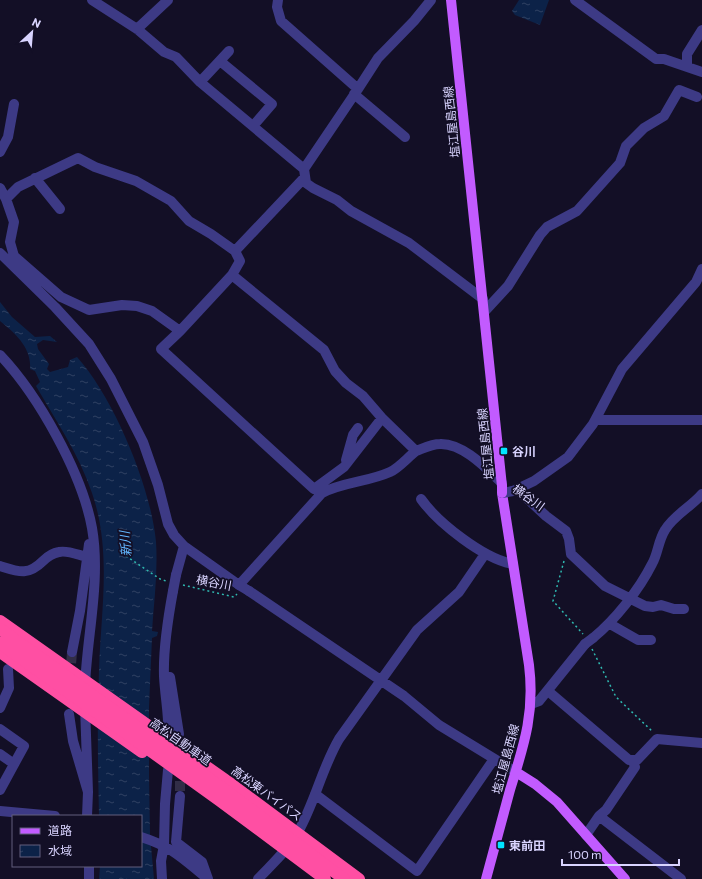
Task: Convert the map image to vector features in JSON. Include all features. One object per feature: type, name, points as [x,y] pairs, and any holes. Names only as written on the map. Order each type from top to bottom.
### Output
[{"type":"highway","name":"高松東バイパス","points":[[0,621],[298,833],[359,879]]},
{"type":"highway","name":"高松自動車道","points":[[0,629],[225,790],[344,879]]},
{"type":"highway","points":[[0,644],[219,800],[325,879]]},
{"type":"highway","points":[[0,652],[216,803],[315,879]]},
{"type":"main road","name":"塩江屋島西線","points":[[451,0],[502,488],[531,684],[529,725],[486,879]]},
{"type":"main road","points":[[516,772],[548,794],[624,879]]},
{"type":"street","points":[[92,0],[137,28],[164,52],[176,57],[200,82],[253,126],[305,173],[306,183],[337,200],[351,211],[409,243],[483,298]]},
{"type":"street","points":[[137,28],[168,0]]},
{"type":"street","points":[[278,0],[277,8],[281,21],[405,137]]},
{"type":"street","points":[[235,251],[305,173],[378,58],[414,21],[431,0]]},
{"type":"street","points":[[575,0],[652,56],[702,72]]},
{"type":"street","points":[[687,66],[687,54],[702,30]]},
{"type":"street","points":[[200,82],[229,51]]},
{"type":"street","points":[[220,61],[272,104],[253,126]]},
{"type":"street","points":[[484,312],[508,286],[540,235],[547,227],[577,211],[620,163],[626,146],[644,128],[664,116],[679,90],[697,98]]},
{"type":"street","points":[[0,152],[8,137],[14,104]]},
{"type":"street","points":[[6,199],[18,187],[78,158],[95,167],[136,181],[171,201],[189,221],[235,251],[240,261],[232,275],[180,332],[162,349],[314,489],[344,467],[382,418]]},
{"type":"street","points":[[35,178],[60,209]]},
{"type":"street","points":[[0,188],[6,199],[14,222],[10,242],[14,256],[61,297],[89,310],[122,305],[136,306],[152,311],[180,332]]},
{"type":"street","points":[[0,253],[55,307],[89,344],[111,379],[143,442],[158,485],[168,524],[184,546],[243,589],[404,696],[439,725],[516,772]]},
{"type":"street","points":[[515,490],[547,473],[568,457],[595,420],[622,369],[696,282],[702,269]]},
{"type":"street","points":[[232,275],[324,350],[335,371],[346,383],[363,396],[382,418],[416,451]]},
{"type":"street","points":[[0,355],[26,388],[53,430],[83,496],[92,529],[94,596],[88,714],[87,815]]},
{"type":"street","points":[[595,420],[702,420]]},
{"type":"street","points":[[243,589],[322,493],[342,474],[353,435],[358,428]]},
{"type":"street","points":[[322,493],[333,487],[356,483],[391,472],[416,451],[442,444],[459,449],[474,456],[502,488],[515,490],[566,531],[569,539],[571,554],[605,586],[630,597],[645,606],[653,607],[661,605],[674,609],[684,609]]},
{"type":"street","points":[[531,704],[539,701],[588,641],[610,624],[653,563],[658,543],[665,530],[674,518],[702,494]]},
{"type":"street","points":[[421,500],[431,513],[485,554],[500,562],[513,564]]},
{"type":"street","points":[[72,652],[80,611],[92,529]]},
{"type":"street","points":[[166,739],[169,730],[164,675],[165,651],[176,583],[184,546]]},
{"type":"street","points":[[0,566],[26,572],[36,569],[48,556],[59,552],[70,552],[87,557]]},
{"type":"street","points":[[258,879],[283,853],[298,833],[334,748],[381,680],[417,630],[459,592],[485,554]]},
{"type":"street","points":[[610,624],[638,640],[651,640]]},
{"type":"street","points":[[165,651],[179,734]]},
{"type":"street","points":[[0,708],[9,688],[8,669]]},
{"type":"street","points":[[548,690],[628,760],[637,760],[656,739],[702,743]]},
{"type":"street","points":[[69,714],[73,741],[88,792]]},
{"type":"street","points":[[0,729],[24,746],[0,790]]},
{"type":"street","points":[[0,754],[14,764]]},
{"type":"street","points":[[315,794],[417,871],[494,759]]},
{"type":"street","points":[[586,835],[606,810],[635,767],[633,761]]},
{"type":"street","points":[[162,879],[161,844],[165,804],[164,767]]},
{"type":"street","points":[[180,796],[176,842],[202,862],[208,879]]},
{"type":"street","points":[[0,811],[44,815]]},
{"type":"street","points":[[600,816],[681,879]]},
{"type":"street","points":[[142,837],[161,844],[208,879]]},
{"type":"street","points":[[88,867],[89,879]]},
{"type":"path","points":[[126,556],[160,580],[167,581]]},
{"type":"path","points":[[564,559],[553,601],[563,610],[588,641],[616,696],[655,733]]},
{"type":"path","name":"横谷川","points":[[176,583],[234,597],[243,589]]},
{"type":"water","points":[[519,0],[549,0],[540,25],[515,15],[512,11]]},
{"type":"water","name":"新川","points":[[0,302],[12,317],[35,337],[50,336],[57,342],[43,340],[37,344],[38,349],[49,364],[47,369],[50,372],[68,367],[70,360],[77,357],[91,374],[117,419],[139,470],[147,496],[153,520],[156,542],[156,575],[152,631],[158,632],[157,636],[152,638],[149,707],[150,835],[154,879],[99,879],[100,867],[142,867],[142,815],[99,815],[98,688],[104,581],[102,537],[92,493],[81,465],[36,386],[40,382],[35,371],[30,369],[30,361],[25,348],[17,336],[0,321]]},
{"type":"tunnel","points":[[70,678],[72,652]]},
{"type":"tunnel","points":[[180,766],[180,796]]},
{"type":"place","name":"谷川","points":[[504,451]]},
{"type":"place","name":"東前田","points":[[501,845]]}]
